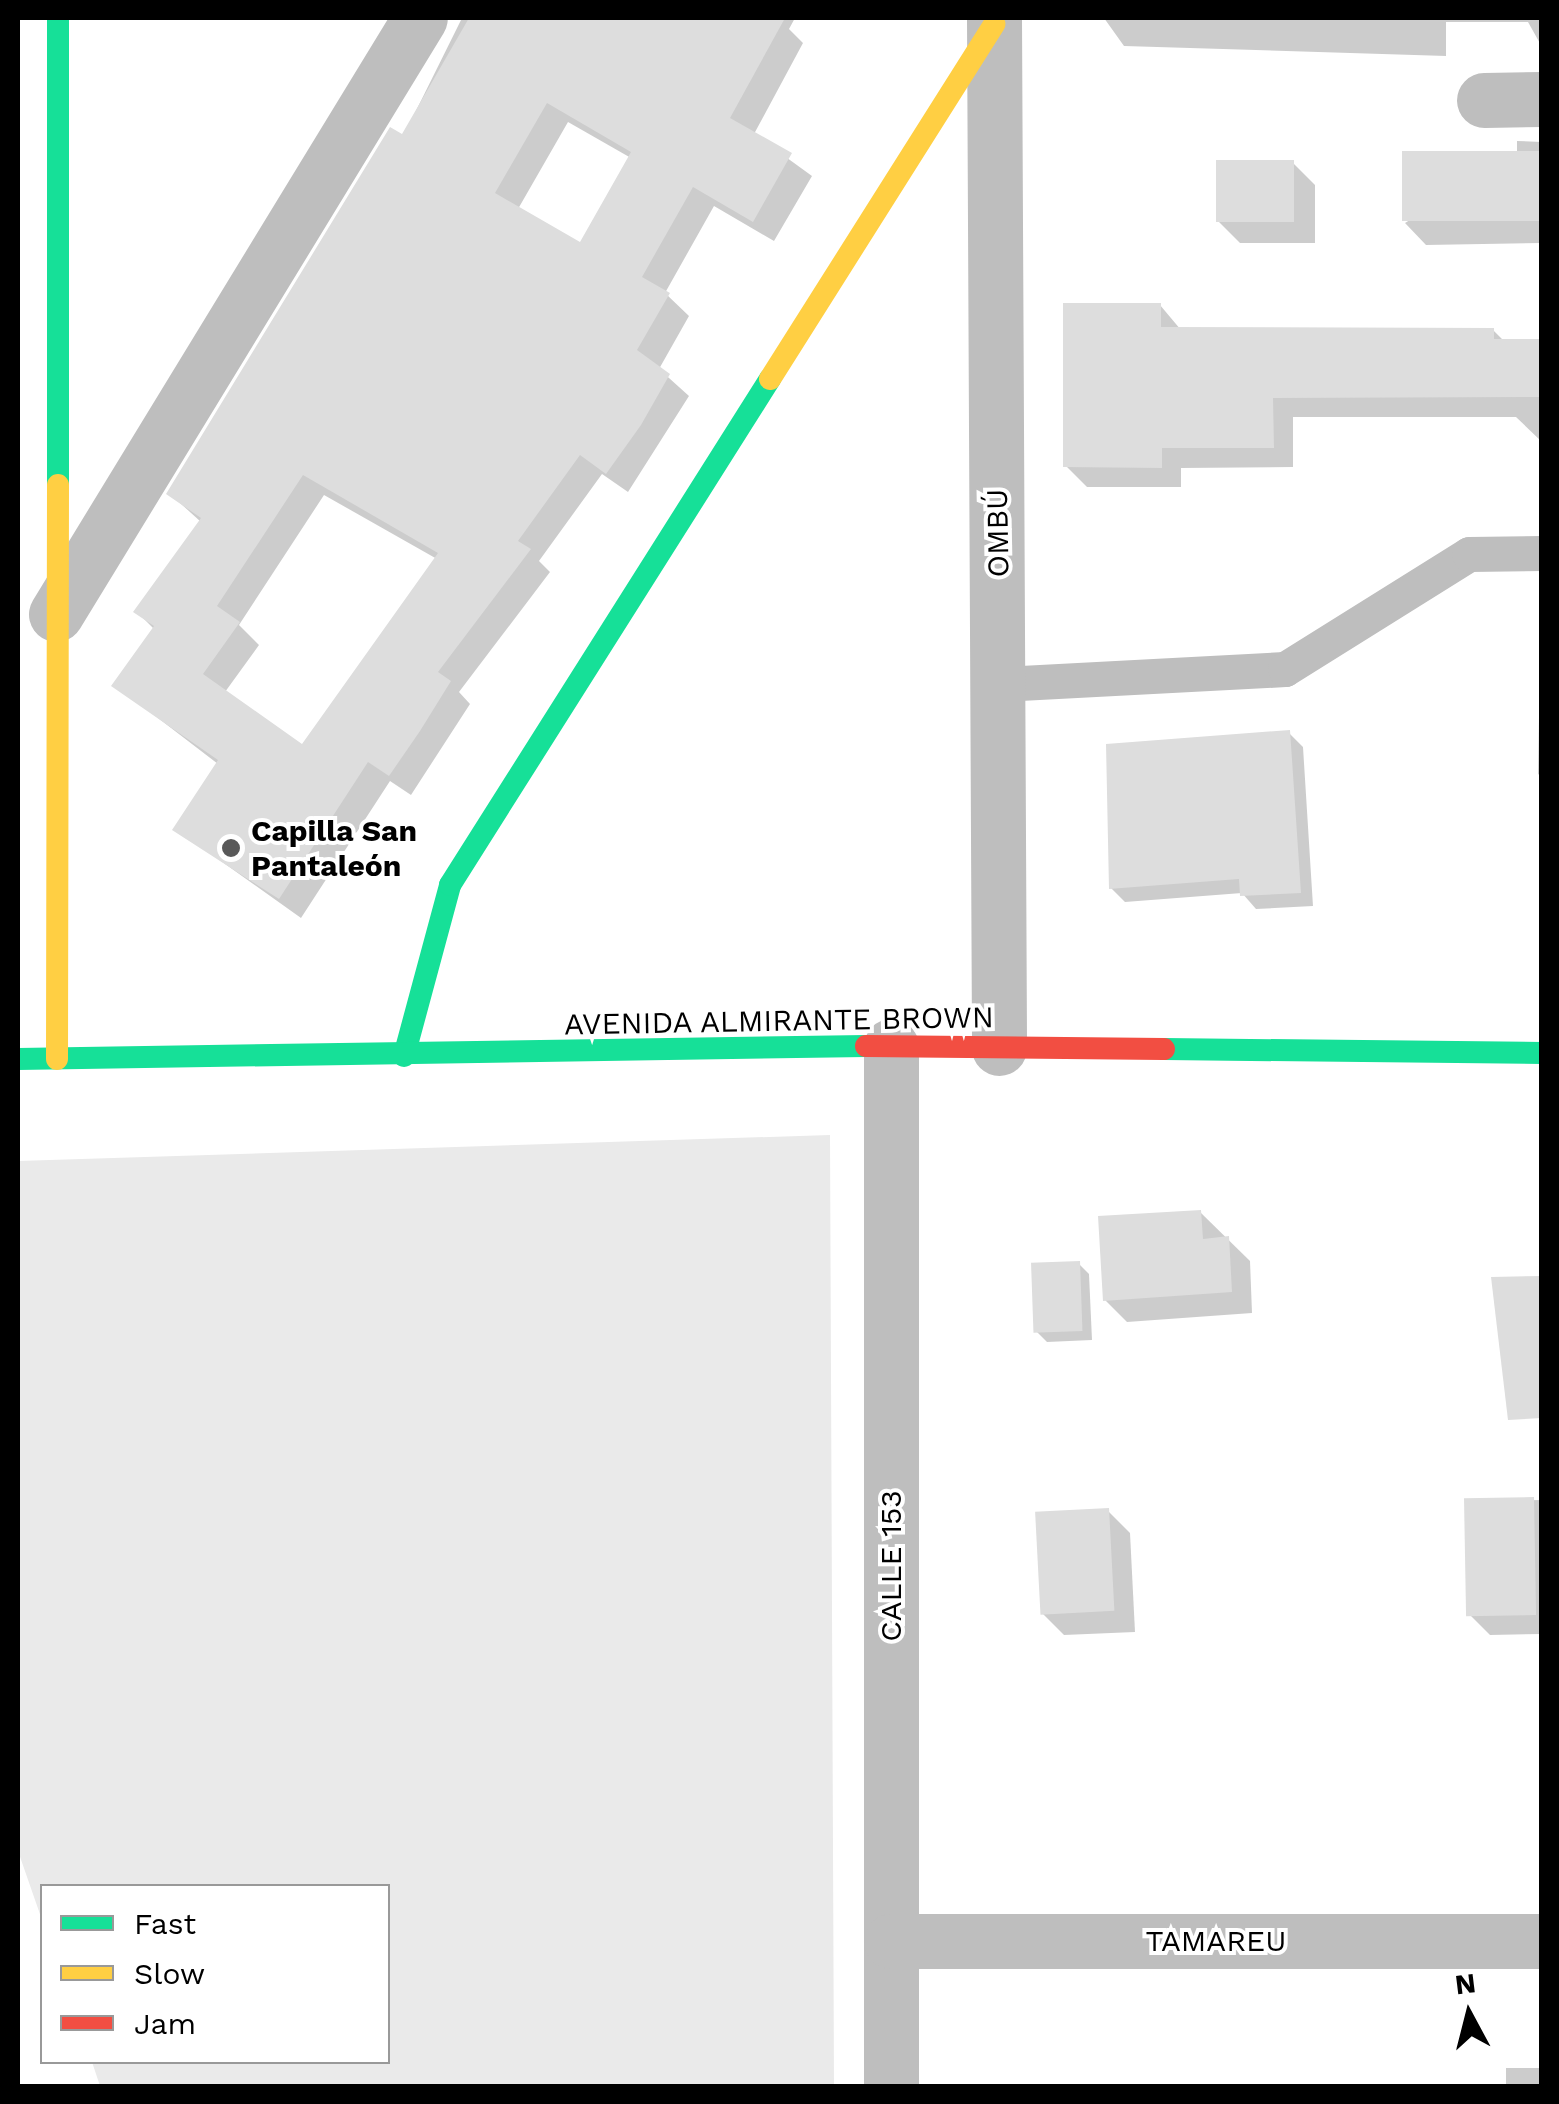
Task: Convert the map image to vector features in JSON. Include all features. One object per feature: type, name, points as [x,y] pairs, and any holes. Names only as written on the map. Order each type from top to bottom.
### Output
[{"type":"street","points":[[57,1058],[58,18]]},
{"type":"street","points":[[56,614],[420,18]]},
{"type":"street","points":[[404,1056],[450,885],[994,21]]},
{"type":"street","name":"OMBÚ","points":[[994,21],[999,1048]]},
{"type":"street","points":[[1484,100],[1542,99]]},
{"type":"street","name":"AVENIDA ALMIRANTE BROWN","points":[[18,1059],[891,1046],[1542,1053]]},
{"type":"street","name":"CALLE 153","points":[[891,1046],[891,2086]]},
{"type":"street","name":"TAMAREU","points":[[891,1940],[1542,1940]]},
{"type":"lane","points":[[1000,684],[1285,669],[1469,554],[1542,553]]},
{"type":"shaded area","points":[[830,1135],[834,2086],[100,2086],[93,2064],[390,2064],[390,1884],[40,1884],[40,1914],[18,1851],[18,1161]]},
{"type":"building","points":[[469,18],[785,18],[730,118],[792,153],[753,222],[693,187],[642,277],[670,293],[637,350],[670,374],[641,425],[606,474],[580,455],[518,541],[531,549],[438,672],[451,681],[420,731],[389,776],[368,762],[279,899],[172,830],[218,760],[111,686],[154,626],[133,612],[201,518],[166,494],[390,127],[402,134]],"holes":[[[547,103],[631,152],[580,242],[495,193]],[[303,475],[438,553],[302,744],[203,674],[240,622],[217,606]]]},
{"type":"building","points":[[1402,151],[1542,151],[1542,221],[1402,221]]},
{"type":"building","points":[[1216,160],[1294,160],[1294,222],[1216,222]]},
{"type":"building","points":[[1063,303],[1161,303],[1161,327],[1494,328],[1494,339],[1542,339],[1542,397],[1273,398],[1274,448],[1162,448],[1162,468],[1063,467]]},
{"type":"building","points":[[1290,730],[1301,893],[1240,896],[1239,879],[1109,889],[1106,744]]},
{"type":"building","points":[[1201,1210],[1203,1239],[1229,1236],[1232,1292],[1103,1301],[1098,1216]]},
{"type":"building","points":[[1080,1261],[1082,1331],[1033,1333],[1031,1263]]},
{"type":"building","points":[[1542,1276],[1542,1418],[1508,1420],[1491,1277]]},
{"type":"building","points":[[1534,1497],[1536,1615],[1466,1616],[1464,1498]]},
{"type":"building","points":[[1109,1508],[1114,1611],[1040,1615],[1035,1512]]},
{"type":"traffic: fast","points":[[58,18],[58,485]]},
{"type":"traffic: fast","points":[[404,1056],[450,885],[770,379]]},
{"type":"traffic: fast","points":[[18,1059],[866,1046]]},
{"type":"traffic: fast","points":[[1164,1049],[1542,1053]]},
{"type":"traffic: slow","points":[[770,379],[994,24]]},
{"type":"traffic: slow","points":[[57,1059],[58,485]]},
{"type":"traffic: jam","points":[[866,1046],[1164,1049]]},
{"type":"place","name":"Capilla San Pantaleón","points":[[231,848]]}]
